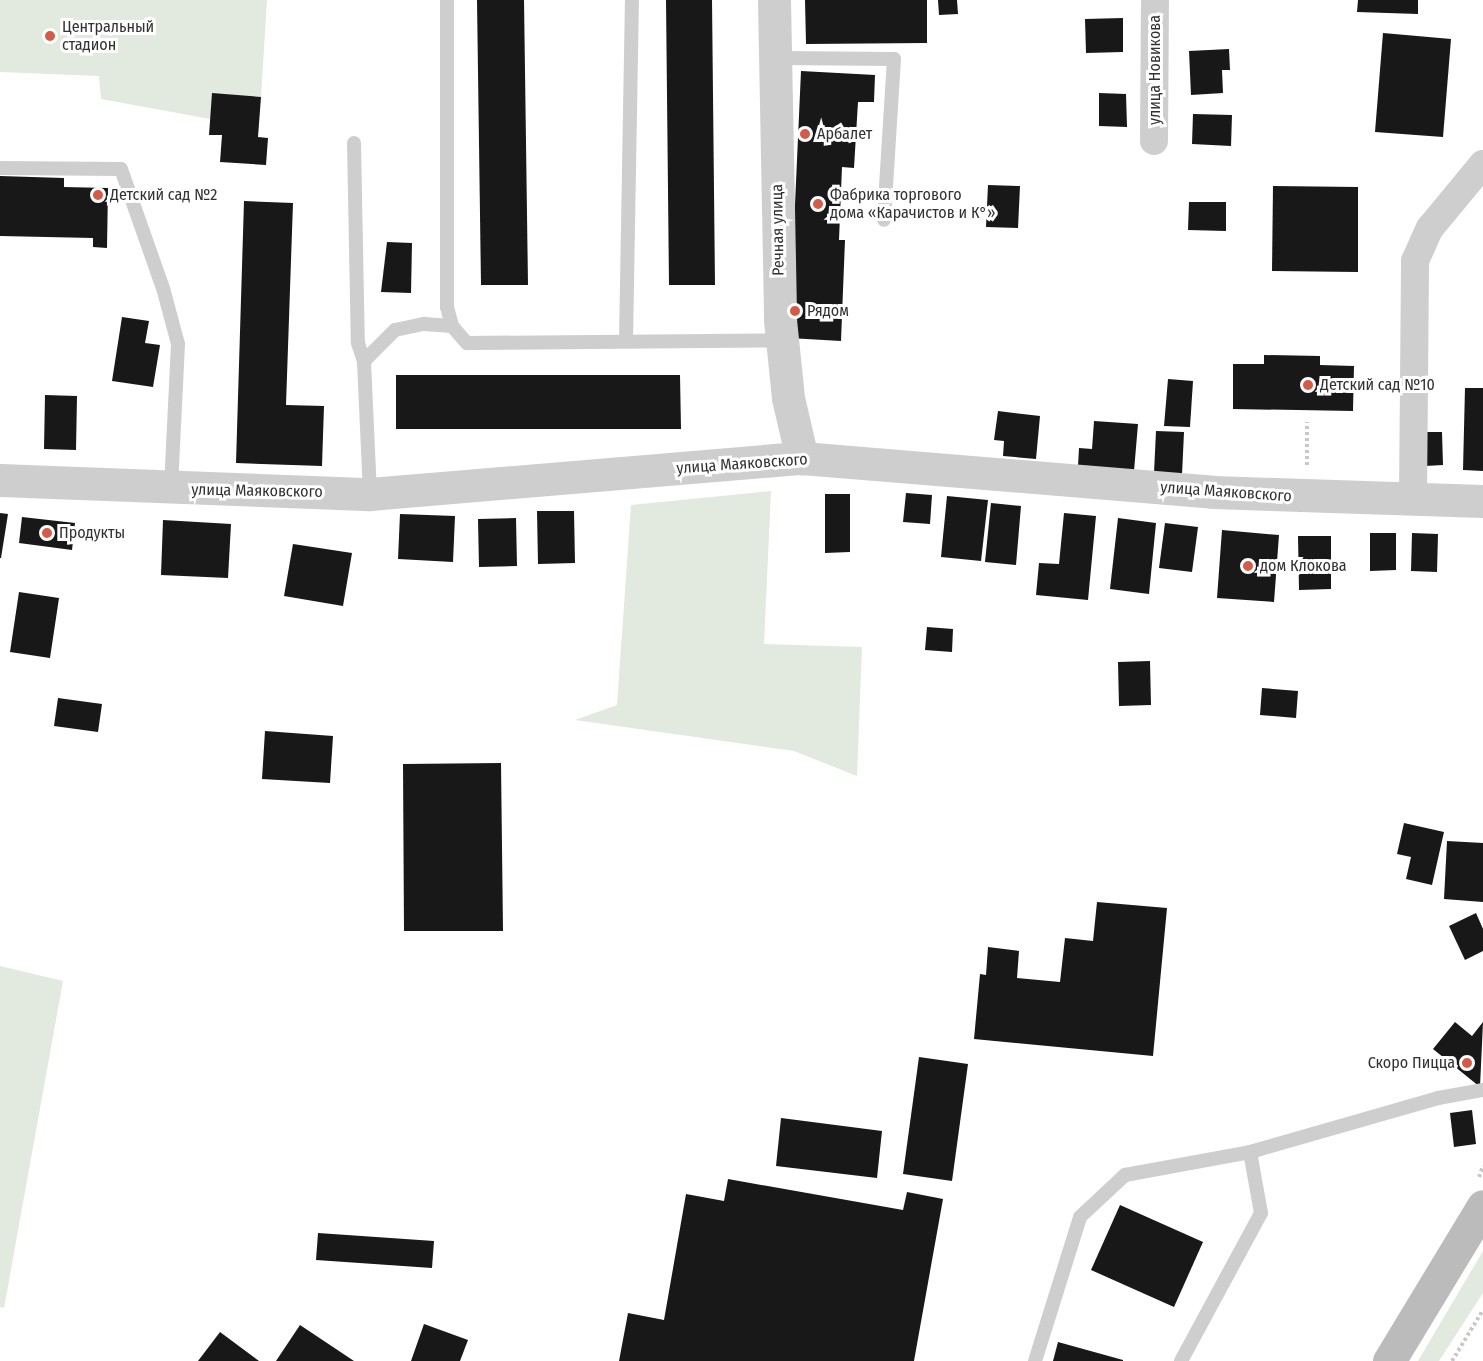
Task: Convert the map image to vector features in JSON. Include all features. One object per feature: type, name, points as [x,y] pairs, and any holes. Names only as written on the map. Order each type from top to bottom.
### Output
[{"type":"main road","points":[[1389,1361],[1483,1206]]},
{"type":"street","name":"Речная улица","points":[[774,0],[782,340],[788,398],[802,458]]},
{"type":"street","name":"улица Новикова","points":[[1154,141],[1155,0]]},
{"type":"street","points":[[1413,497],[1415,261],[1430,228],[1483,164]]},
{"type":"street","name":"улица Маяковского","points":[[0,480],[171,489],[370,494],[802,458],[1214,492],[1483,501]]},
{"type":"lane","points":[[447,0],[447,308],[452,327],[467,343],[782,340]]},
{"type":"lane","points":[[626,341],[632,0]]},
{"type":"lane","points":[[776,58],[894,59],[884,220]]},
{"type":"lane","points":[[354,143],[358,343],[364,361],[370,494]]},
{"type":"lane","points":[[0,168],[121,169],[163,288],[178,344],[171,489]]},
{"type":"lane","points":[[364,361],[395,330],[424,324],[452,327]]},
{"type":"lane","points":[[1035,1361],[1080,1217],[1125,1174],[1250,1152],[1438,1098],[1483,1090]]},
{"type":"lane","points":[[1181,1361],[1261,1213],[1250,1152]]},
{"type":"path","points":[[1452,1361],[1483,1310]]},
{"type":"shaded area","points":[[0,0],[267,0],[261,97],[210,119],[101,99],[99,76],[0,72]]},
{"type":"shaded area","points":[[771,491],[764,644],[862,647],[857,776],[794,751],[575,720],[617,705],[631,505]]},
{"type":"shaded area","points":[[0,966],[63,981],[4,1308],[0,1307]]},
{"type":"shaded area","points":[[1483,1251],[1483,1293],[1439,1361],[1418,1361]]},
{"type":"building","points":[[477,0],[524,0],[528,285],[481,285]]},
{"type":"building","points":[[666,0],[712,0],[715,285],[669,285]]},
{"type":"building","points":[[805,0],[927,0],[927,43],[806,44]]},
{"type":"building","points":[[938,0],[957,0],[958,14],[939,15]]},
{"type":"building","points":[[1358,0],[1418,0],[1418,14],[1357,12]]},
{"type":"building","points":[[1123,18],[1123,52],[1086,53],[1085,19]]},
{"type":"building","points":[[1383,33],[1451,39],[1443,137],[1375,132]]},
{"type":"building","points":[[1229,49],[1230,70],[1222,70],[1223,93],[1191,95],[1189,51]]},
{"type":"building","name":"Фабрика торгового дома «Карачистов и К°»","points":[[801,71],[875,75],[874,102],[858,102],[854,168],[842,167],[839,240],[845,240],[841,341],[789,338]]},
{"type":"building","points":[[212,93],[261,97],[258,137],[268,138],[266,165],[220,162],[222,135],[209,135]]},
{"type":"building","points":[[1099,93],[1126,94],[1127,127],[1099,126]]},
{"type":"building","points":[[1193,114],[1232,115],[1231,146],[1192,144]]},
{"type":"building","points":[[0,176],[64,178],[64,187],[108,188],[107,248],[93,247],[93,238],[0,236]]},
{"type":"building","points":[[988,185],[1020,186],[1018,228],[986,227]]},
{"type":"building","points":[[1273,186],[1358,187],[1358,272],[1272,271]]},
{"type":"building","points":[[244,201],[293,203],[286,405],[324,406],[322,466],[236,463]]},
{"type":"building","points":[[1189,202],[1226,202],[1226,231],[1188,230]]},
{"type":"building","points":[[387,242],[412,243],[411,293],[381,292]]},
{"type":"building","points":[[122,317],[149,321],[145,343],[160,345],[153,387],[112,381]]},
{"type":"building","points":[[1264,355],[1320,356],[1320,365],[1354,366],[1353,411],[1233,409],[1233,364],[1264,364]]},
{"type":"building","points":[[396,375],[680,375],[681,429],[396,429]]},
{"type":"building","points":[[1168,379],[1193,381],[1190,427],[1164,426]]},
{"type":"building","points":[[1465,388],[1483,388],[1483,471],[1463,470]]},
{"type":"building","points":[[45,395],[77,396],[76,450],[44,449]]},
{"type":"building","points":[[998,411],[1040,416],[1036,459],[1003,456],[1004,441],[994,440]]},
{"type":"building","points":[[1094,421],[1138,424],[1134,471],[1078,466],[1079,448],[1092,449]]},
{"type":"building","points":[[1156,431],[1184,432],[1182,475],[1154,473]]},
{"type":"building","points":[[1424,432],[1442,432],[1443,465],[1425,466]]},
{"type":"building","points":[[906,493],[932,495],[930,524],[903,522]]},
{"type":"building","points":[[825,494],[850,494],[850,552],[825,553]]},
{"type":"building","points":[[947,496],[988,500],[981,561],[941,557]]},
{"type":"building","points":[[991,503],[1021,506],[1016,565],[985,562]]},
{"type":"building","points":[[537,511],[574,511],[575,563],[538,564]]},
{"type":"building","points":[[0,513],[8,514],[1,558],[0,558]]},
{"type":"building","points":[[1064,513],[1096,516],[1088,600],[1036,595],[1039,563],[1059,564]]},
{"type":"building","points":[[400,514],[455,516],[453,562],[398,559]]},
{"type":"building","name":"Продукты","points":[[22,517],[75,523],[72,550],[19,543]]},
{"type":"building","points":[[516,518],[517,566],[479,567],[478,519]]},
{"type":"building","points":[[1118,518],[1156,523],[1149,594],[1110,589]]},
{"type":"building","points":[[163,520],[231,524],[228,578],[161,575]]},
{"type":"building","points":[[1165,523],[1198,527],[1192,572],[1159,568]]},
{"type":"building","name":"дом Клокова","points":[[1222,530],[1279,535],[1274,602],[1217,598]]},
{"type":"building","points":[[1370,533],[1396,533],[1396,570],[1370,571]]},
{"type":"building","points":[[1412,533],[1438,534],[1437,572],[1411,571]]},
{"type":"building","points":[[1298,536],[1331,536],[1331,589],[1299,590]]},
{"type":"building","points":[[293,544],[352,553],[343,606],[284,596]]},
{"type":"building","points":[[19,592],[59,598],[50,658],[10,652]]},
{"type":"building","points":[[927,627],[953,629],[952,652],[925,650]]},
{"type":"building","points":[[1150,661],[1151,705],[1119,706],[1118,662]]},
{"type":"building","points":[[1262,688],[1298,691],[1296,718],[1260,715]]},
{"type":"building","points":[[58,698],[102,704],[98,732],[54,726]]},
{"type":"building","points":[[265,731],[333,736],[330,783],[262,779]]},
{"type":"building","points":[[501,763],[503,931],[404,931],[403,764]]},
{"type":"building","points":[[1404,823],[1444,832],[1432,885],[1406,879],[1411,857],[1397,854]]},
{"type":"building","points":[[1447,841],[1483,843],[1483,902],[1444,899]]},
{"type":"building","points":[[1097,902],[1167,908],[1153,1056],[974,1039],[980,974],[986,975],[988,947],[1019,951],[1017,978],[1060,982],[1065,938],[1093,941]]},
{"type":"building","points":[[1476,913],[1483,929],[1483,951],[1465,960],[1449,926]]},
{"type":"building","name":"Скоро Пицца","points":[[1455,1022],[1472,1036],[1483,1022],[1480,1087],[1433,1049]]},
{"type":"building","points":[[919,1057],[968,1064],[952,1181],[903,1174]]},
{"type":"building","points":[[1472,1110],[1476,1144],[1454,1147],[1450,1113]]},
{"type":"building","points":[[781,1118],[882,1131],[877,1178],[776,1166]]},
{"type":"building","points":[[728,1179],[903,1210],[907,1192],[943,1199],[914,1361],[619,1361],[628,1313],[664,1320],[686,1194],[724,1201]]},
{"type":"building","points":[[1120,1205],[1203,1242],[1174,1307],[1091,1270]]},
{"type":"building","points":[[318,1233],[434,1241],[432,1268],[316,1260]]},
{"type":"building","points":[[424,1324],[468,1340],[460,1361],[411,1361]]},
{"type":"building","points":[[300,1325],[354,1361],[276,1361]]},
{"type":"building","points":[[220,1332],[259,1361],[198,1361]]},
{"type":"building","points":[[1058,1342],[1123,1360],[1123,1361],[1053,1361]]},
{"type":"place","name":"Центральный стадион","points":[[50,36]]},
{"type":"place","name":"Арбалет","points":[[805,134]]},
{"type":"place","name":"Детский сад №2","points":[[98,195]]},
{"type":"place","name":"Фабрика торгового дома «Карачистов и К°»","points":[[818,204]]},
{"type":"place","name":"Рядом","points":[[795,311]]},
{"type":"place","name":"Детский сад №10","points":[[1308,385]]},
{"type":"place","name":"Продукты","points":[[47,533]]},
{"type":"place","name":"дом Клокова","points":[[1248,566]]},
{"type":"place","name":"Скоро Пицца","points":[[1467,1063]]}]
